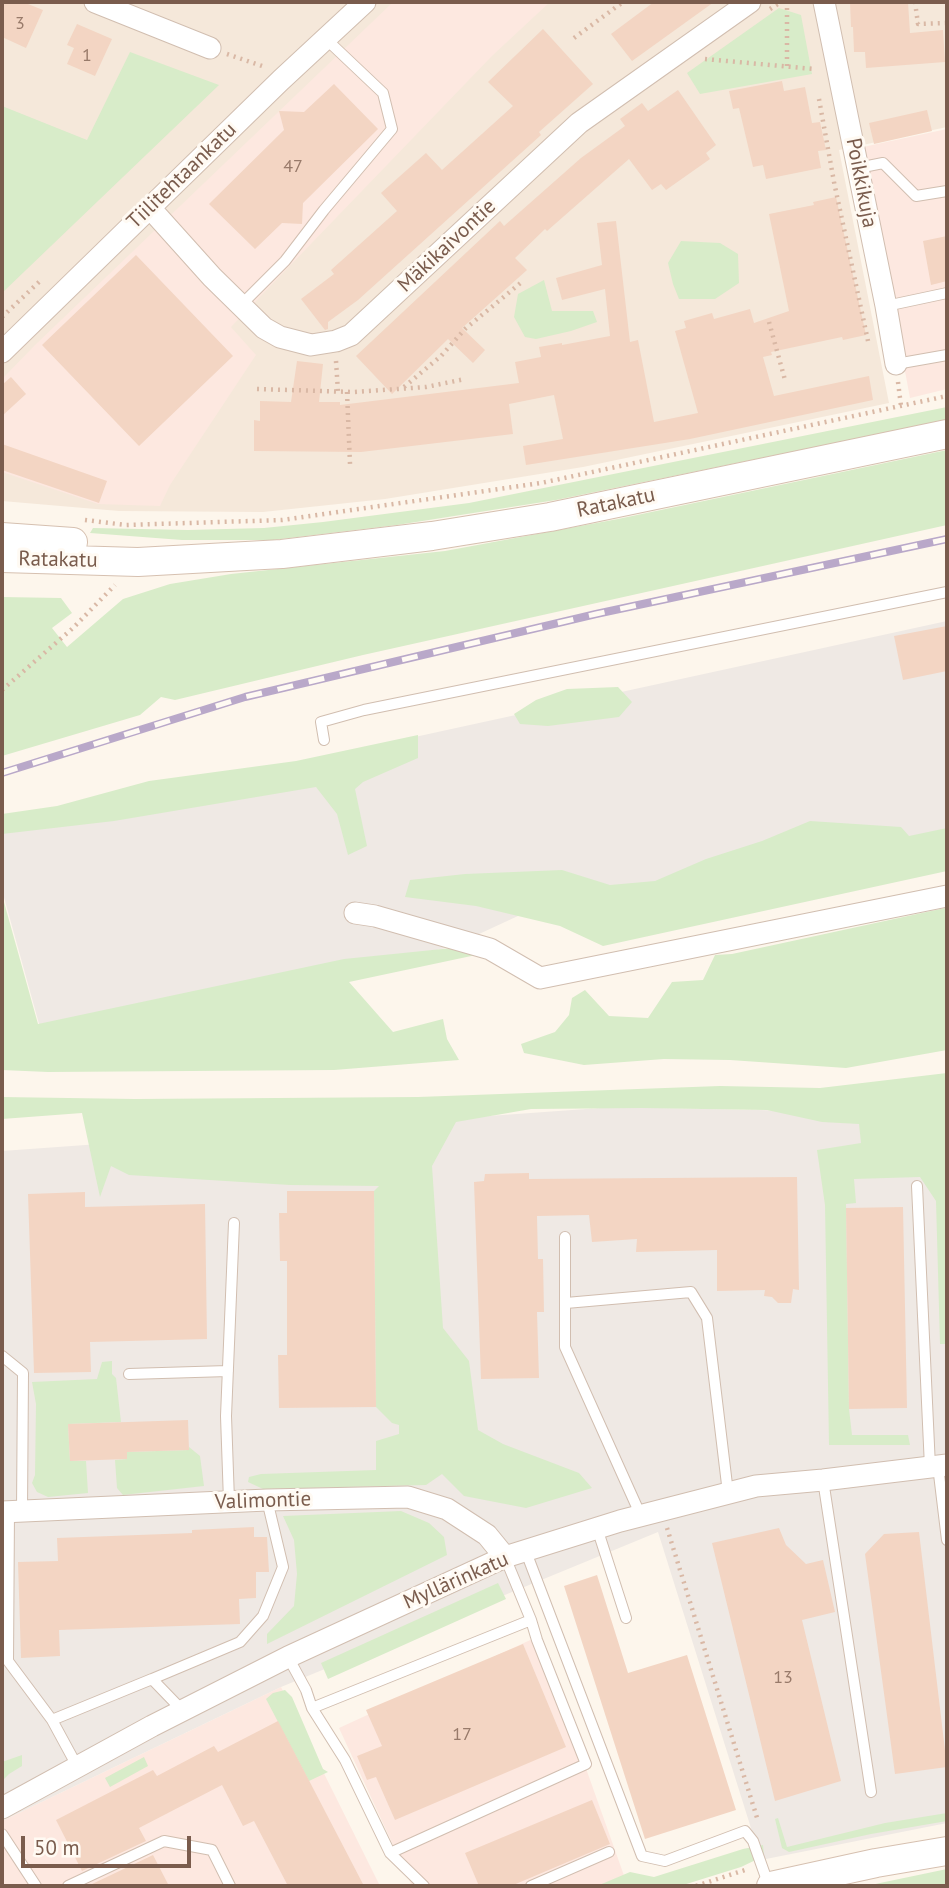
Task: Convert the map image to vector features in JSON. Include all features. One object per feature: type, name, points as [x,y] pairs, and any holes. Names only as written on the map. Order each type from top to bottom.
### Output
[{"type":"main road","name":"Ratakatu","points":[[2,558],[138,562],[282,554],[432,536],[550,517],[947,435]]},
{"type":"main road","name":"Ratakatu","points":[[2,537],[282,554]]},
{"type":"main road","points":[[770,1886],[947,1851]]},
{"type":"street","points":[[95,2],[210,48]]},
{"type":"street","name":"Tiilitehtaankatu","points":[[2,352],[281,80],[365,2]]},
{"type":"street","name":"Mäkikaivontie","points":[[336,341],[351,335],[579,124],[750,2]]},
{"type":"street","name":"Poikkikuja","points":[[824,2],[886,306],[895,364]]},
{"type":"street","points":[[150,208],[264,328],[280,337],[311,345],[336,341]]},
{"type":"street","points":[[355,913],[375,916],[490,948],[540,978],[947,896]]},
{"type":"street","name":"Myllärinkatu","points":[[2,1808],[182,1710],[288,1657],[505,1557],[597,1528],[756,1486],[939,1466]]},
{"type":"street","name":"Valimontie","points":[[11,1511],[229,1501],[408,1497],[447,1508],[487,1535],[505,1557]]},
{"type":"lane","points":[[241,305],[285,261],[392,130],[383,93],[326,39]]},
{"type":"lane","points":[[858,168],[883,163],[916,196],[947,191]]},
{"type":"lane","points":[[886,306],[947,293]]},
{"type":"lane","points":[[895,364],[947,355]]},
{"type":"lane","points":[[324,740],[321,722],[364,710],[947,592]]},
{"type":"lane","points":[[917,1186],[947,1540]]},
{"type":"lane","points":[[229,1501],[226,1416],[234,1223]]},
{"type":"lane","points":[[565,1237],[565,1347],[651,1513]]},
{"type":"lane","points":[[566,1303],[691,1292],[707,1318],[728,1493]]},
{"type":"lane","points":[[2,1356],[23,1373],[11,1511],[8,1661],[52,1720],[77,1766]]},
{"type":"lane","points":[[128,1374],[228,1371]]},
{"type":"lane","points":[[823,1480],[871,1792]]},
{"type":"lane","points":[[52,1720],[240,1642],[263,1616],[282,1567],[267,1500]]},
{"type":"lane","points":[[597,1528],[626,1618]]},
{"type":"lane","points":[[526,1552],[642,1856],[665,1861],[745,1831],[753,1841],[770,1886]]},
{"type":"lane","points":[[390,1853],[586,1765],[505,1557]]},
{"type":"lane","points":[[312,1708],[531,1620]]},
{"type":"lane","points":[[288,1657],[306,1690],[312,1708],[345,1759],[390,1853],[424,1886]]},
{"type":"lane","points":[[152,1679],[182,1710]]},
{"type":"lane","points":[[2,1834],[34,1886]]},
{"type":"lane","points":[[68,1886],[164,1841],[212,1850],[230,1886]]},
{"type":"lane","points":[[531,1886],[609,1852]]},
{"type":"path","points":[[574,38],[623,2]]},
{"type":"path","points":[[787,2],[787,66]]},
{"type":"path","points":[[915,2],[918,24],[947,23]]},
{"type":"path","points":[[210,48],[268,68],[281,80]]},
{"type":"path","points":[[700,59],[814,69],[816,81]]},
{"type":"path","points":[[818,94],[868,341]]},
{"type":"path","points":[[402,389],[441,356],[465,329],[523,281]]},
{"type":"path","points":[[769,322],[785,380]]},
{"type":"path","points":[[336,341],[338,392]]},
{"type":"path","points":[[257,389],[347,392],[426,387],[465,379]]},
{"type":"path","points":[[347,392],[350,464]]},
{"type":"path","points":[[85,520],[126,525],[282,520],[541,483],[947,396]]},
{"type":"path","points":[[2,690],[73,628],[138,562]]},
{"type":"path","points":[[651,1513],[759,1824]]},
{"type":"shaded area","points":[[2,2],[947,2],[947,127],[839,150],[889,403],[583,467],[385,499],[263,512],[119,511],[2,501]]},
{"type":"shaded area","points":[[393,2],[550,2],[492,56],[231,327],[256,355],[170,485],[160,506],[98,504],[2,472],[2,379]]},
{"type":"shaded area","points":[[947,129],[947,389],[910,398],[863,147]]},
{"type":"shaded area","points":[[947,621],[947,832],[546,903],[451,947],[41,1031],[2,890],[2,833],[323,757]]},
{"type":"shaded area","points":[[614,1107],[947,1114],[947,1823],[761,1860],[658,1532],[281,1687],[2,1821],[2,1151]]},
{"type":"shaded area","points":[[539,1636],[627,1884],[412,1886],[339,1728]]},
{"type":"shaded area","points":[[281,1687],[380,1886],[2,1886],[2,1821]]},
{"type":"green space","points":[[779,8],[801,15],[812,74],[700,94],[687,73]]},
{"type":"green space","points":[[130,52],[219,85],[2,293],[2,106],[87,140]]},
{"type":"green space","points":[[681,241],[720,243],[738,254],[739,283],[715,299],[679,299],[668,263]]},
{"type":"green space","points":[[544,280],[552,311],[593,311],[597,322],[536,339],[525,337],[514,317],[518,294]]},
{"type":"green space","points":[[947,407],[947,420],[556,500],[397,525],[273,540],[182,540],[90,533],[93,528],[264,528],[469,503]]},
{"type":"green space","points":[[947,450],[947,525],[363,655],[175,700],[161,697],[140,715],[2,756],[2,597],[61,598],[72,613],[52,628],[67,647],[123,599],[170,584],[231,574],[445,551],[618,519]]},
{"type":"green space","points":[[618,687],[632,702],[619,717],[548,726],[520,724],[514,714],[536,700],[567,689]]},
{"type":"green space","points":[[418,735],[418,758],[363,782],[355,789],[367,846],[348,855],[337,814],[316,787],[114,821],[2,834],[2,814],[57,806],[149,781],[296,761]]},
{"type":"green space","points":[[810,821],[901,827],[909,836],[947,828],[947,871],[603,946],[560,926],[476,906],[405,897],[410,880],[465,874],[562,870],[610,885],[655,881],[706,859],[762,841]]},
{"type":"green space","points":[[2,895],[38,1024],[344,959],[462,947],[476,955],[349,982],[393,1032],[443,1019],[447,1039],[459,1060],[334,1070],[2,1070]]},
{"type":"green space","points":[[945,908],[947,1050],[846,1068],[730,1060],[664,1059],[584,1065],[524,1053],[521,1044],[555,1032],[569,1015],[572,998],[585,990],[609,1016],[648,1018],[672,982],[703,980],[715,955],[732,954]]},
{"type":"green space","points":[[947,1073],[947,1344],[940,1344],[936,1201],[920,1177],[854,1179],[856,1203],[846,1204],[849,1409],[852,1435],[908,1435],[910,1445],[829,1445],[825,1205],[817,1150],[861,1143],[859,1124],[822,1122],[767,1110],[642,1108],[531,1109],[456,1122],[432,1166],[443,1328],[469,1361],[478,1430],[503,1444],[579,1473],[592,1488],[526,1508],[464,1496],[442,1474],[426,1485],[263,1489],[248,1482],[249,1477],[261,1474],[376,1470],[376,1441],[399,1434],[399,1425],[392,1423],[376,1407],[374,1191],[379,1186],[290,1185],[129,1175],[111,1166],[100,1197],[82,1113],[2,1119],[2,1097],[418,1097],[720,1086],[820,1088]]},
{"type":"green space","points":[[112,1361],[121,1422],[68,1424],[70,1461],[86,1461],[88,1493],[48,1497],[37,1492],[32,1483],[35,1475],[36,1404],[32,1382],[97,1379],[102,1362]]},
{"type":"green space","points":[[189,1447],[200,1456],[204,1486],[123,1495],[117,1488],[115,1460],[127,1459],[127,1452],[189,1450]]},
{"type":"green space","points":[[401,1511],[429,1523],[444,1537],[447,1555],[267,1644],[267,1634],[294,1606],[297,1574],[294,1540],[283,1516]]},
{"type":"green space","points":[[498,1583],[506,1599],[328,1679],[321,1663]]},
{"type":"green space","points":[[285,1690],[292,1697],[323,1769],[328,1772],[309,1781],[266,1699],[273,1693]]},
{"type":"green space","points":[[22,1755],[22,1766],[2,1781],[2,1762]]},
{"type":"green space","points":[[144,1757],[148,1766],[110,1787],[105,1778]]},
{"type":"green space","points":[[947,1813],[947,1821],[789,1852],[782,1848],[775,1819],[778,1818],[787,1847],[885,1823]]},
{"type":"green space","points":[[763,1845],[764,1856],[741,1867],[680,1886],[597,1886],[630,1872],[654,1877]]},
{"type":"green space","points":[[947,1869],[947,1886],[867,1886],[880,1883]]},
{"type":"building","points":[[5,2],[23,2],[43,10],[26,48],[2,37],[2,9]]},
{"type":"building","points":[[654,2],[714,2],[632,61],[611,34]]},
{"type":"building","points":[[850,2],[908,2],[910,33],[943,30],[945,62],[866,68],[865,52],[854,52]]},
{"type":"building","points":[[77,24],[112,39],[95,76],[67,64],[74,48],[67,45]]},
{"type":"building","points":[[543,29],[593,84],[539,132],[541,135],[358,300],[328,322],[328,329],[325,330],[301,299],[334,274],[331,270],[397,211],[381,193],[426,153],[442,170],[513,106],[488,82]]},
{"type":"building","points":[[782,81],[784,91],[805,87],[812,123],[820,122],[826,150],[818,151],[821,168],[766,179],[763,165],[753,167],[739,108],[733,109],[729,91]]},
{"type":"building","points":[[334,84],[378,129],[303,203],[302,224],[282,223],[255,249],[209,204],[284,130],[279,111],[304,112]]},
{"type":"building","points":[[678,90],[716,145],[706,153],[710,159],[666,190],[661,184],[652,190],[629,159],[547,231],[545,229],[515,258],[527,270],[462,328],[485,350],[473,363],[448,339],[392,394],[356,356],[500,221],[504,226],[581,158],[625,126],[620,119],[642,103],[648,111]]},
{"type":"building","points":[[927,110],[932,131],[874,144],[869,123]]},
{"type":"building","points":[[836,197],[866,335],[843,340],[842,337],[771,352],[772,355],[763,357],[774,396],[869,376],[873,400],[690,439],[526,465],[523,446],[563,439],[554,395],[509,404],[513,434],[361,452],[254,451],[254,420],[260,421],[260,401],[291,402],[297,361],[323,364],[319,402],[340,402],[340,405],[519,383],[515,362],[541,357],[539,347],[610,336],[605,289],[562,300],[556,278],[602,265],[597,223],[616,221],[630,342],[638,340],[654,422],[698,413],[675,331],[686,328],[684,321],[712,313],[714,319],[750,309],[754,323],[789,311],[769,214],[814,205],[813,202]]},
{"type":"building","points":[[947,236],[947,281],[931,285],[923,241]]},
{"type":"building","points":[[136,255],[233,356],[139,446],[42,345]]},
{"type":"building","points":[[11,377],[26,394],[2,416],[2,385]]},
{"type":"building","points":[[2,444],[107,481],[99,503],[2,470]]},
{"type":"building","points":[[947,626],[947,671],[903,680],[894,636]]},
{"type":"building","points":[[529,1173],[529,1179],[797,1177],[799,1290],[793,1289],[791,1303],[778,1303],[772,1297],[764,1296],[765,1290],[717,1291],[717,1250],[636,1252],[637,1239],[592,1242],[589,1215],[537,1216],[538,1259],[543,1259],[544,1312],[537,1312],[539,1378],[481,1379],[474,1182],[484,1181],[485,1174]]},
{"type":"building","points":[[287,1191],[374,1191],[376,1407],[279,1408],[278,1355],[287,1355],[287,1261],[280,1261],[279,1213],[287,1213]]},
{"type":"building","points":[[85,1192],[85,1207],[205,1204],[207,1339],[90,1342],[91,1372],[34,1373],[28,1194]]},
{"type":"building","points":[[903,1207],[907,1408],[849,1409],[846,1208]]},
{"type":"building","points":[[188,1420],[189,1450],[127,1452],[127,1459],[70,1461],[68,1424]]},
{"type":"building","points":[[254,1527],[254,1537],[267,1537],[269,1572],[256,1572],[256,1598],[239,1599],[240,1624],[59,1630],[60,1656],[21,1658],[18,1562],[58,1561],[57,1538],[192,1533],[192,1530]]},
{"type":"building","points":[[779,1528],[786,1545],[806,1564],[823,1560],[835,1612],[802,1620],[841,1781],[775,1801],[712,1543]]},
{"type":"building","points":[[919,1532],[947,1767],[895,1774],[865,1554],[884,1534]]},
{"type":"building","points":[[597,1575],[628,1673],[687,1655],[736,1810],[645,1839],[564,1586]]},
{"type":"building","points":[[523,1644],[566,1747],[395,1820],[376,1777],[367,1780],[357,1756],[382,1746],[366,1710]]},
{"type":"building","points":[[278,1721],[364,1886],[288,1886],[254,1821],[243,1826],[222,1785],[139,1828],[146,1841],[82,1871],[56,1820],[153,1770],[157,1776],[214,1746],[218,1752]]},
{"type":"building","points":[[592,1800],[610,1844],[511,1886],[479,1886],[465,1853]]},
{"type":"building","points":[[153,1855],[169,1886],[90,1885]]},
{"type":"railway","points":[[2,773],[245,697],[596,614],[947,539]]}]
